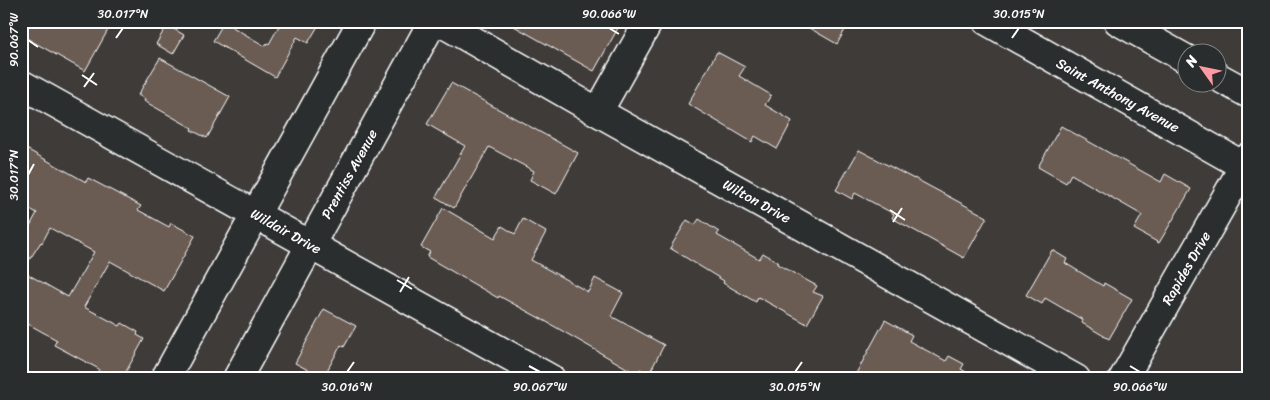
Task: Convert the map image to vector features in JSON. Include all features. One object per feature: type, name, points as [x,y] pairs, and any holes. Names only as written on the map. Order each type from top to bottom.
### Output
[{"type":"street","points":[[165,379],[362,21]]},
{"type":"street","name":"Prentiss Avenue","points":[[237,379],[434,21]]},
{"type":"street","name":"Wilton Drive","points":[[439,21],[1076,379]]},
{"type":"street","points":[[598,112],[649,21]]},
{"type":"street","name":"Saint Anthony Avenue","points":[[987,21],[1247,164]]},
{"type":"street","points":[[1118,21],[1178,54]]},
{"type":"street","points":[[1228,82],[1249,94]]},
{"type":"street","name":"Wildair Drive","points":[[21,84],[551,379]]},
{"type":"street","name":"Rapides Drive","points":[[1123,379],[1247,164]]},
{"type":"building","points":[[21,21],[113,21],[85,71],[21,35]]},
{"type":"building","points":[[270,21],[321,21],[308,43],[297,37],[275,77],[213,41],[224,22],[265,46],[267,43],[269,44],[279,26]]},
{"type":"building","points":[[505,21],[622,21],[594,71]]},
{"type":"building","points":[[797,21],[850,21],[837,44]]},
{"type":"building","points":[[167,25],[184,35],[173,54],[156,44]]},
{"type":"building","points":[[717,52],[745,67],[739,76],[771,95],[765,105],[792,121],[777,149],[755,136],[752,142],[688,104]]},
{"type":"building","points":[[160,58],[230,97],[207,138],[144,101],[145,99],[138,95]]},
{"type":"building","points":[[451,83],[578,153],[556,194],[530,180],[534,171],[489,147],[454,208],[436,197],[465,146],[427,124]]},
{"type":"building","points":[[1061,126],[1161,182],[1165,174],[1191,189],[1159,243],[1134,229],[1142,215],[1071,174],[1066,183],[1038,167]]},
{"type":"building","points":[[21,146],[86,182],[88,178],[141,206],[138,210],[169,227],[171,223],[195,236],[164,291],[110,261],[84,307],[120,326],[122,323],[138,332],[137,335],[144,339],[122,379],[108,379],[97,373],[99,369],[54,345],[57,340],[21,320],[21,242],[37,213],[21,204]],"holes":[[[50,228],[94,252],[68,297],[22,271]]]},
{"type":"building","points":[[859,150],[987,217],[964,258],[892,218],[894,214],[855,193],[852,199],[836,190]]},
{"type":"building","points":[[443,208],[495,238],[502,226],[515,234],[523,219],[546,232],[531,260],[588,292],[595,278],[623,293],[611,316],[664,345],[649,374],[640,369],[637,374],[545,321],[499,296],[498,298],[427,257],[430,252],[421,247]]},
{"type":"building","points":[[699,219],[719,232],[717,235],[759,259],[763,253],[778,262],[777,264],[817,286],[813,292],[823,296],[807,324],[758,297],[756,302],[754,301],[670,248],[687,220],[695,225]]},
{"type":"building","points":[[1052,250],[1067,259],[1065,263],[1103,286],[1104,283],[1132,299],[1109,339],[1082,323],[1083,320],[1045,298],[1042,304],[1026,295]]},
{"type":"building","points":[[324,309],[356,326],[344,347],[341,345],[323,378],[295,363]]},
{"type":"building","points":[[885,320],[912,335],[909,341],[946,361],[949,356],[964,364],[961,369],[978,379],[853,379]]}]
